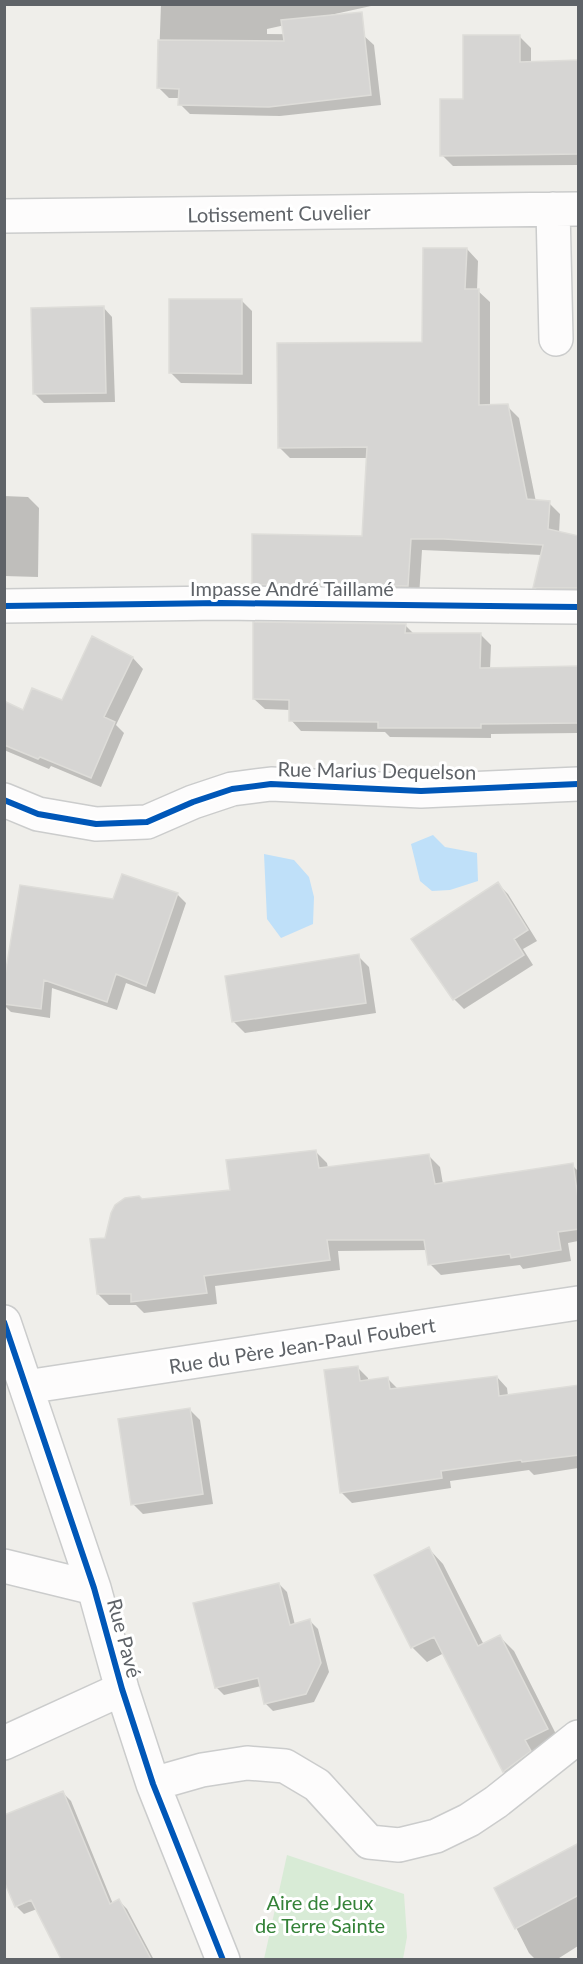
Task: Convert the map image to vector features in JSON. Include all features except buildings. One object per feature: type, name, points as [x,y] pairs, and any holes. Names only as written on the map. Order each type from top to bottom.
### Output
[{"type":"street","name":"Lotissement Cuvelier","points":[[4,216],[566,209],[556,339]]},
{"type":"street","name":"Impasse André Taillamé","points":[[4,606],[222,603],[579,607]]},
{"type":"street","name":"Rue Marius Dequelson","points":[[4,800],[38,814],[96,824],[147,822],[193,802],[232,789],[271,784],[421,791],[579,784]]},
{"type":"street","name":"Rue du Père Jean-Paul Foubert","points":[[26,1388],[579,1303]]},
{"type":"street","name":"Rue Pavé","points":[[4,1322],[94,1588],[122,1689],[153,1784],[224,1959]]},
{"type":"street","points":[[4,1566],[94,1588]]},
{"type":"street","points":[[4,1743],[122,1689]]},
{"type":"street","points":[[153,1784],[202,1770],[246,1763],[285,1766],[317,1785],[369,1842],[399,1845],[436,1836],[469,1820],[496,1802],[579,1737]]},
{"type":"green space","name":"Aire de Jeux de Terre Sainte","points":[[287,1855],[404,1894],[407,1937],[403,1959],[264,1959]]},
{"type":"water","points":[[433,835],[445,847],[477,853],[478,881],[450,890],[432,891],[420,881],[411,844]]},
{"type":"water","points":[[264,854],[294,860],[309,877],[314,897],[313,924],[281,938],[267,919]]},
{"type":"cycle path","points":[[4,606],[221,603],[578,607]]},
{"type":"cycle path","points":[[4,800],[38,814],[96,824],[147,822],[193,802],[232,789],[271,784],[421,791],[578,784]]},
{"type":"cycle path","points":[[4,1322],[94,1588],[122,1689],[153,1784],[223,1960]]}]
